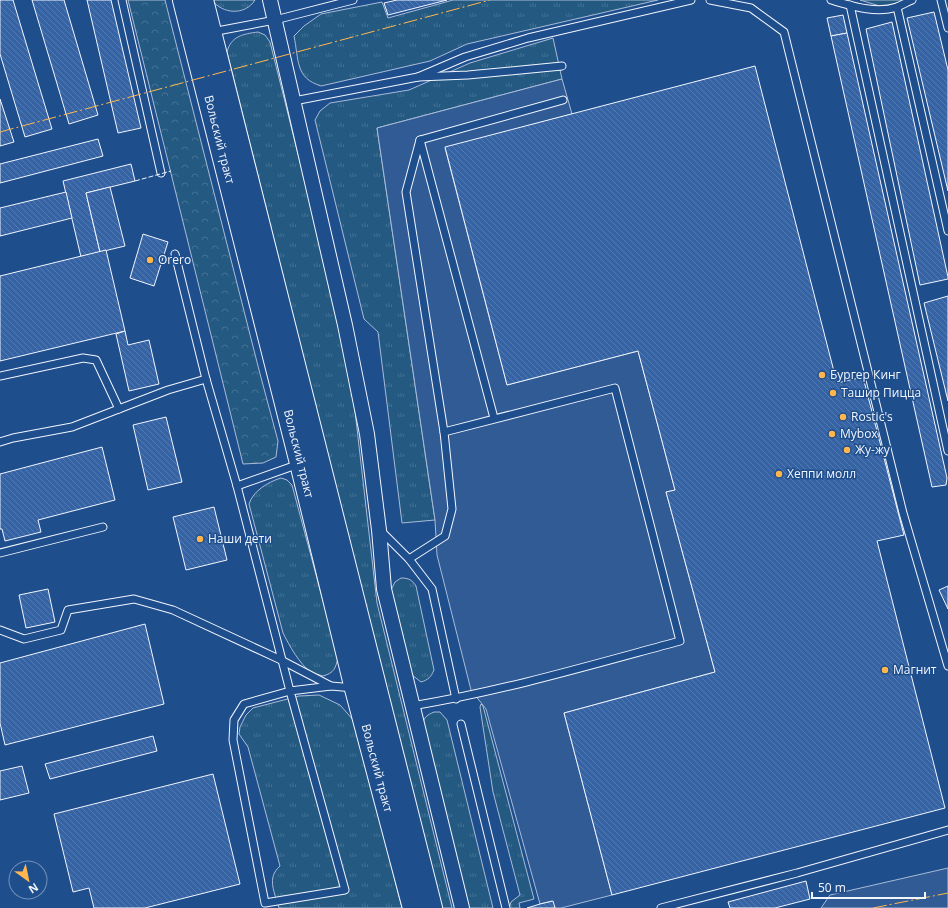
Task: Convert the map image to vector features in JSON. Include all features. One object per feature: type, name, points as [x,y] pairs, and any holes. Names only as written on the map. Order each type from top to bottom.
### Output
[{"type":"main road","name":"Вольский тракт","points":[[184,0],[301,463],[356,689],[414,908]]},
{"type":"main road","name":"Вольский тракт","points":[[202,0],[431,908]]},
{"type":"street","points":[[270,0],[343,318],[367,434],[380,530],[384,588],[462,908]]},
{"type":"lane","points":[[122,0],[161,173]]},
{"type":"lane","points":[[210,33],[275,20],[353,0]]},
{"type":"lane","points":[[418,77],[466,57],[528,38],[691,0]]},
{"type":"lane","points":[[710,0],[751,8],[784,32],[903,513],[948,666]]},
{"type":"lane","points":[[831,0],[876,10],[897,7],[912,0]]},
{"type":"lane","points":[[941,0],[948,28]]},
{"type":"lane","points":[[850,5],[948,451]]},
{"type":"lane","points":[[897,7],[948,231]]},
{"type":"lane","points":[[294,101],[418,77],[468,75],[562,66]]},
{"type":"lane","points":[[420,140],[563,100]]},
{"type":"lane","points":[[420,140],[494,418]]},
{"type":"lane","points":[[409,559],[445,536],[452,509],[444,432],[406,192],[420,140]]},
{"type":"lane","points":[[175,254],[206,379],[237,486],[281,660],[290,691],[345,890],[265,904],[233,740],[234,720],[244,704],[290,691],[331,686],[356,689]]},
{"type":"lane","points":[[0,376],[83,358],[96,360],[119,409]]},
{"type":"lane","points":[[0,442],[13,438],[72,427],[168,390],[206,379]]},
{"type":"lane","points":[[412,706],[456,699],[680,642],[615,388],[444,432]]},
{"type":"lane","points":[[237,486],[301,463]]},
{"type":"lane","points":[[0,552],[103,527]]},
{"type":"lane","points":[[380,530],[409,559],[432,589],[456,699]]},
{"type":"lane","points":[[0,630],[24,639],[61,630],[68,610],[134,599],[173,610],[281,660],[331,686]]},
{"type":"lane","points":[[461,724],[506,908]]},
{"type":"lane","points":[[661,908],[796,873],[948,830]]},
{"type":"green space","points":[[128,0],[165,0],[278,441],[276,457],[263,463],[243,464]]},
{"type":"green space","points":[[212,0],[255,0],[245,9],[234,11],[227,10],[216,5]]},
{"type":"green space","points":[[453,0],[658,0],[467,44],[430,61],[321,86],[313,83],[302,73],[294,36],[304,26],[321,14],[382,2],[388,18]]},
{"type":"green space","points":[[860,0],[905,0],[893,10]]},
{"type":"green space","points":[[258,32],[265,35],[270,42],[339,318],[355,411],[377,603],[452,908],[441,908],[227,52],[231,42],[238,37]]},
{"type":"green space","points":[[553,38],[562,79],[377,128],[435,520],[402,523],[378,332],[364,319],[315,120],[320,111],[330,103],[409,90],[470,63]]},
{"type":"green space","points":[[281,478],[287,480],[292,485],[338,657],[334,670],[323,676],[311,672],[303,665],[283,633],[249,504],[257,491],[271,482]]},
{"type":"green space","points":[[401,578],[410,580],[416,586],[434,670],[429,678],[421,682],[412,675],[391,590],[395,582]]},
{"type":"green space","points":[[319,695],[340,705],[355,722],[402,908],[279,908],[272,881],[273,876],[280,866],[248,747],[239,734],[240,727],[246,715],[253,708],[299,696]]},
{"type":"green space","points":[[481,704],[483,706],[534,899],[519,903],[520,908],[509,908],[511,902],[520,895],[493,792],[480,707]]},
{"type":"green space","points":[[434,712],[440,712],[447,720],[493,908],[469,908],[423,724],[426,716]]},
{"type":"shaded area","points":[[562,79],[572,114],[445,148],[507,385],[638,351],[675,490],[666,492],[715,672],[564,713],[612,895],[561,908],[555,908],[552,901],[540,904],[486,709],[471,690],[437,555],[435,520],[377,128]]},
{"type":"shaded area","points":[[948,868],[948,908],[821,908],[830,895]]},
{"type":"building","points":[[0,0],[13,0],[52,129],[25,137],[0,54]]},
{"type":"building","points":[[32,0],[64,0],[98,115],[69,124]]},
{"type":"building","points":[[87,0],[111,0],[141,128],[118,133]]},
{"type":"building","points":[[397,0],[447,0],[388,15],[384,3]]},
{"type":"building","points":[[934,12],[948,70],[948,191],[907,18]]},
{"type":"building","points":[[843,15],[847,33],[831,36],[827,18]]},
{"type":"building","points":[[892,22],[948,277],[948,279],[920,285],[866,29]]},
{"type":"building","points":[[847,33],[947,478],[946,485],[932,487],[831,36]]},
{"type":"building","name":"Хеппи молл","points":[[755,66],[837,383],[863,377],[904,535],[877,541],[945,808],[612,895],[564,713],[715,672],[666,492],[675,490],[638,351],[507,385],[445,147]]},
{"type":"building","points":[[0,99],[14,142],[0,146]]},
{"type":"building","points":[[98,139],[103,156],[0,183],[0,164]]},
{"type":"building","points":[[131,164],[135,181],[86,193],[100,252],[81,257],[63,181]]},
{"type":"building","points":[[110,187],[125,246],[100,252],[86,193]]},
{"type":"building","points":[[66,192],[72,218],[0,236],[0,208]]},
{"type":"building","points":[[143,234],[168,242],[154,286],[130,278]]},
{"type":"building","points":[[106,250],[125,331],[0,361],[0,276]]},
{"type":"building","points":[[948,296],[948,401],[924,303]]},
{"type":"building","points":[[125,331],[128,345],[149,340],[159,384],[129,391],[116,334]]},
{"type":"building","points":[[166,417],[182,482],[148,490],[133,425]]},
{"type":"building","points":[[102,447],[115,500],[38,520],[41,532],[5,541],[2,529],[0,529],[0,474]]},
{"type":"building","name":"Наши дети","points":[[214,507],[227,560],[186,570],[173,517]]},
{"type":"building","points":[[948,586],[948,609],[939,590]]},
{"type":"building","points":[[48,589],[55,622],[26,628],[19,595]]},
{"type":"building","points":[[145,624],[164,704],[5,745],[0,723],[0,663]]},
{"type":"building","points":[[153,736],[157,751],[50,779],[45,764]]},
{"type":"building","points":[[22,766],[29,793],[0,800],[0,771]]},
{"type":"building","points":[[213,774],[240,884],[145,908],[94,908],[89,888],[73,892],[54,814]]},
{"type":"building","points":[[806,881],[810,899],[775,908],[730,908],[728,902]]},
{"type":"building","points":[[553,901],[555,908],[527,908],[540,904]]},
{"type":"fence","points":[[135,181],[171,171]]},
{"type":"power","points":[[0,132],[490,0]]},
{"type":"power","points":[[873,908],[948,893]]},
{"type":"place","name":"Orero","points":[[150,260]]},
{"type":"place","name":"Бургер Кинг","points":[[822,375]]},
{"type":"place","name":"Ташир Пицца","points":[[833,393]]},
{"type":"place","name":"Rostic's","points":[[843,417]]},
{"type":"place","name":"Mybox","points":[[832,434]]},
{"type":"place","name":"Жу-жу","points":[[847,450]]},
{"type":"place","name":"Хеппи молл","points":[[779,474]]},
{"type":"place","name":"Наши дети","points":[[200,539]]},
{"type":"place","name":"Магнит","points":[[885,670]]}]
